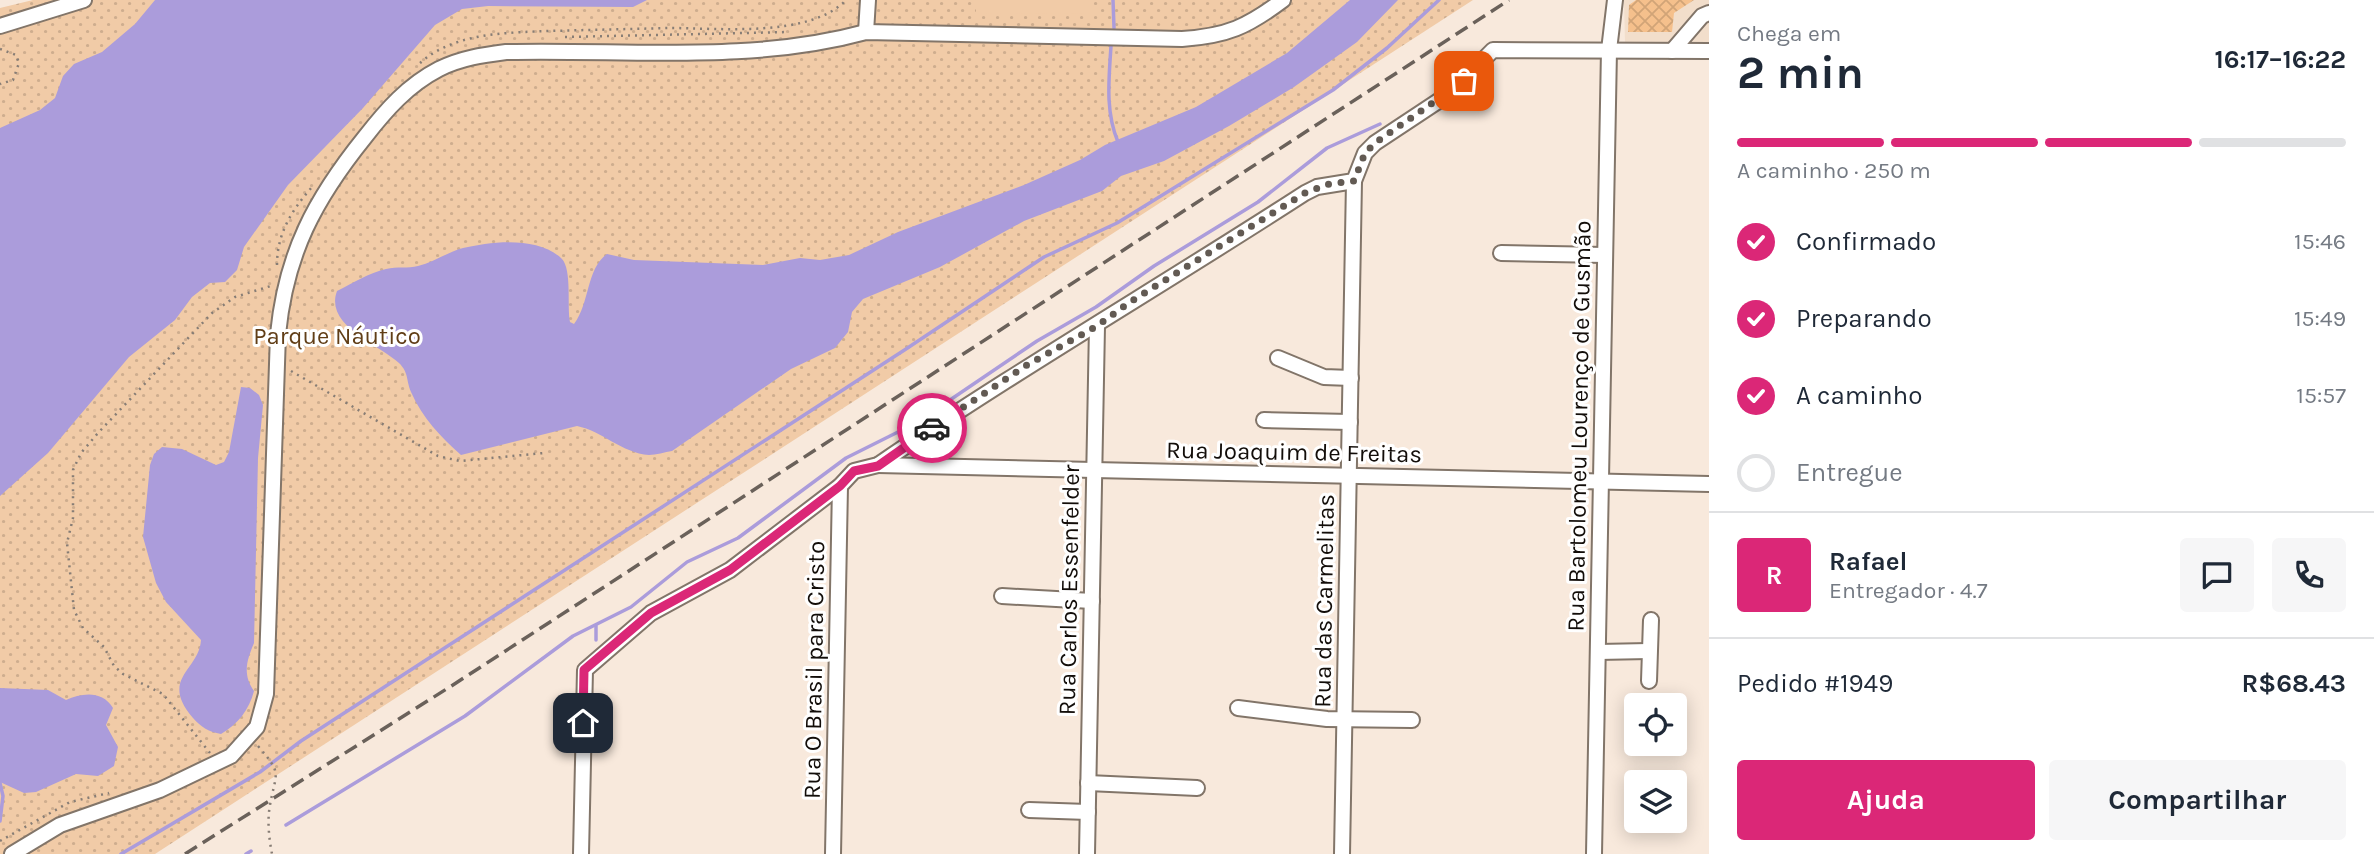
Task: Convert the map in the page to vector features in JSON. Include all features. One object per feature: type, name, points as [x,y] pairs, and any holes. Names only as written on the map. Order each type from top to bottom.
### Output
[{"type":"street","points":[[0,26],[84,0]]},
{"type":"street","points":[[866,32],[868,0]]},
{"type":"street","points":[[12,854],[60,825],[205,771],[231,756],[250,737],[262,713],[266,694],[277,360],[284,288],[302,233],[316,203],[400,95],[453,63],[479,55],[506,52],[767,51],[821,44],[866,32],[1182,39],[1216,36],[1239,29],[1283,0]]},
{"type":"street","name":"Rua Bartolomeu Lourenço de Gusmão","points":[[1594,854],[1609,50],[1615,0]]},
{"type":"street","points":[[1672,51],[1702,16],[1709,13]]},
{"type":"street","points":[[581,854],[584,670],[651,613],[730,570],[840,486],[854,471],[878,466],[1027,365],[1097,326],[1130,302],[1305,193],[1329,184],[1354,181],[1365,153],[1375,143],[1449,94],[1497,48],[1709,51]]},
{"type":"street","name":"Rua das Carmelitas","points":[[1342,854],[1354,181]]},
{"type":"street","points":[[1501,253],[1605,255]]},
{"type":"street","name":"Rua Carlos Essenfelder","points":[[1087,854],[1097,326]]},
{"type":"street","points":[[1278,358],[1324,377],[1351,378]]},
{"type":"street","points":[[1264,420],[1350,422]]},
{"type":"street","name":"Rua Joaquim de Freitas","points":[[878,466],[1709,484]]},
{"type":"street","name":"Rua O Brasil para Cristo","points":[[833,854],[840,486]]},
{"type":"street","points":[[1002,596],[1092,601]]},
{"type":"street","points":[[1649,681],[1651,620]]},
{"type":"street","points":[[1598,652],[1649,651]]},
{"type":"street","points":[[1238,708],[1344,719],[1412,720]]},
{"type":"street","points":[[1088,783],[1197,788]]},
{"type":"street","points":[[1029,810],[1088,812]]},
{"type":"path","points":[[413,71],[436,51],[468,38],[526,32],[771,27],[831,13],[846,0]]},
{"type":"path","points":[[0,49],[16,55],[19,63],[13,80],[0,84]]},
{"type":"path","points":[[284,288],[276,264],[280,236],[296,206],[314,184]]},
{"type":"path","points":[[210,753],[163,694],[123,674],[114,666],[104,647],[83,628],[74,610],[67,543],[73,517],[74,470],[81,453],[97,433],[212,313],[235,297],[256,289],[273,285],[284,288]]},
{"type":"path","points":[[277,360],[302,379],[438,456],[460,461],[544,453]]},
{"type":"path","points":[[250,737],[268,758],[278,777],[270,805],[272,854]]},
{"type":"path","points":[[201,757],[217,749]]},
{"type":"path","points":[[0,841],[70,802],[121,789]]},
{"type":"shaded area","points":[[155,0],[647,0],[633,7],[488,6],[462,9],[435,25],[363,108],[288,185],[244,247],[237,270],[225,282],[210,283],[192,297],[175,320],[129,357],[48,453],[0,496],[0,128],[40,110],[55,98],[63,76],[74,64],[102,52],[135,24]]},
{"type":"shaded area","points":[[1350,0],[1398,0],[1357,42],[1294,87],[1229,126],[1164,161],[1121,176],[1102,191],[1024,221],[940,267],[863,299],[852,312],[848,332],[835,348],[791,369],[672,451],[652,455],[639,453],[577,426],[461,455],[439,434],[421,411],[411,392],[406,373],[399,363],[346,324],[335,303],[337,291],[373,273],[390,268],[418,266],[457,250],[501,242],[541,247],[562,259],[567,271],[570,322],[574,324],[583,306],[595,268],[607,254],[634,260],[763,265],[800,258],[820,260],[849,255],[898,232],[1024,185],[1080,160],[1105,145],[1196,107],[1287,53]]},
{"type":"shaded area","points":[[1624,0],[1709,0],[1709,44],[1625,43]]},
{"type":"shaded area","points":[[241,387],[250,388],[259,395],[263,405],[258,458],[254,643],[247,667],[248,679],[254,691],[242,716],[221,734],[199,724],[184,704],[180,684],[199,651],[201,640],[166,602],[156,583],[143,537],[150,465],[154,454],[162,447],[182,449],[216,465],[224,462],[229,452]]},
{"type":"shaded area","points":[[0,688],[48,690],[66,700],[85,695],[103,698],[113,708],[106,725],[118,747],[114,766],[98,776],[76,774],[36,792],[24,793],[0,782]]},
{"type":"green space","name":"Parque Náutico","points":[[33,0],[1473,0],[155,854],[0,854],[0,8]]},
{"type":"green space","points":[[976,0],[1093,0],[1093,14],[976,13]]},
{"type":"building","points":[[1636,0],[1694,0],[1674,13],[1672,32],[1628,32],[1629,5]]},
{"type":"waterway","points":[[1113,0],[1114,28]]},
{"type":"waterway","points":[[121,854],[260,772],[301,741],[1044,257],[1117,223],[1333,90],[1387,48],[1439,0]]},
{"type":"waterway","points":[[1111,46],[1110,107],[1118,142]]},
{"type":"waterway","points":[[286,825],[465,716],[573,636],[631,607],[687,562],[738,538],[846,458],[916,423],[1037,341],[1096,307],[1154,266],[1258,202],[1327,148],[1380,124]]},
{"type":"waterway","points":[[596,626],[596,640]]},
{"type":"waterway","points":[[0,783],[3,796],[0,821]]},
{"type":"waterway","points":[[246,854],[251,851]]},
{"type":"railway","points":[[185,854],[456,683],[1509,0]]},
{"type":"way so far","points":[[932,428],[1027,365],[1097,326],[1130,302],[1305,193],[1329,184],[1354,181],[1365,153],[1375,143],[1464,81]]},
{"type":"route","points":[[583,723],[584,670],[617,639],[651,613],[730,570],[840,486],[854,471],[878,466],[932,428]]}]
